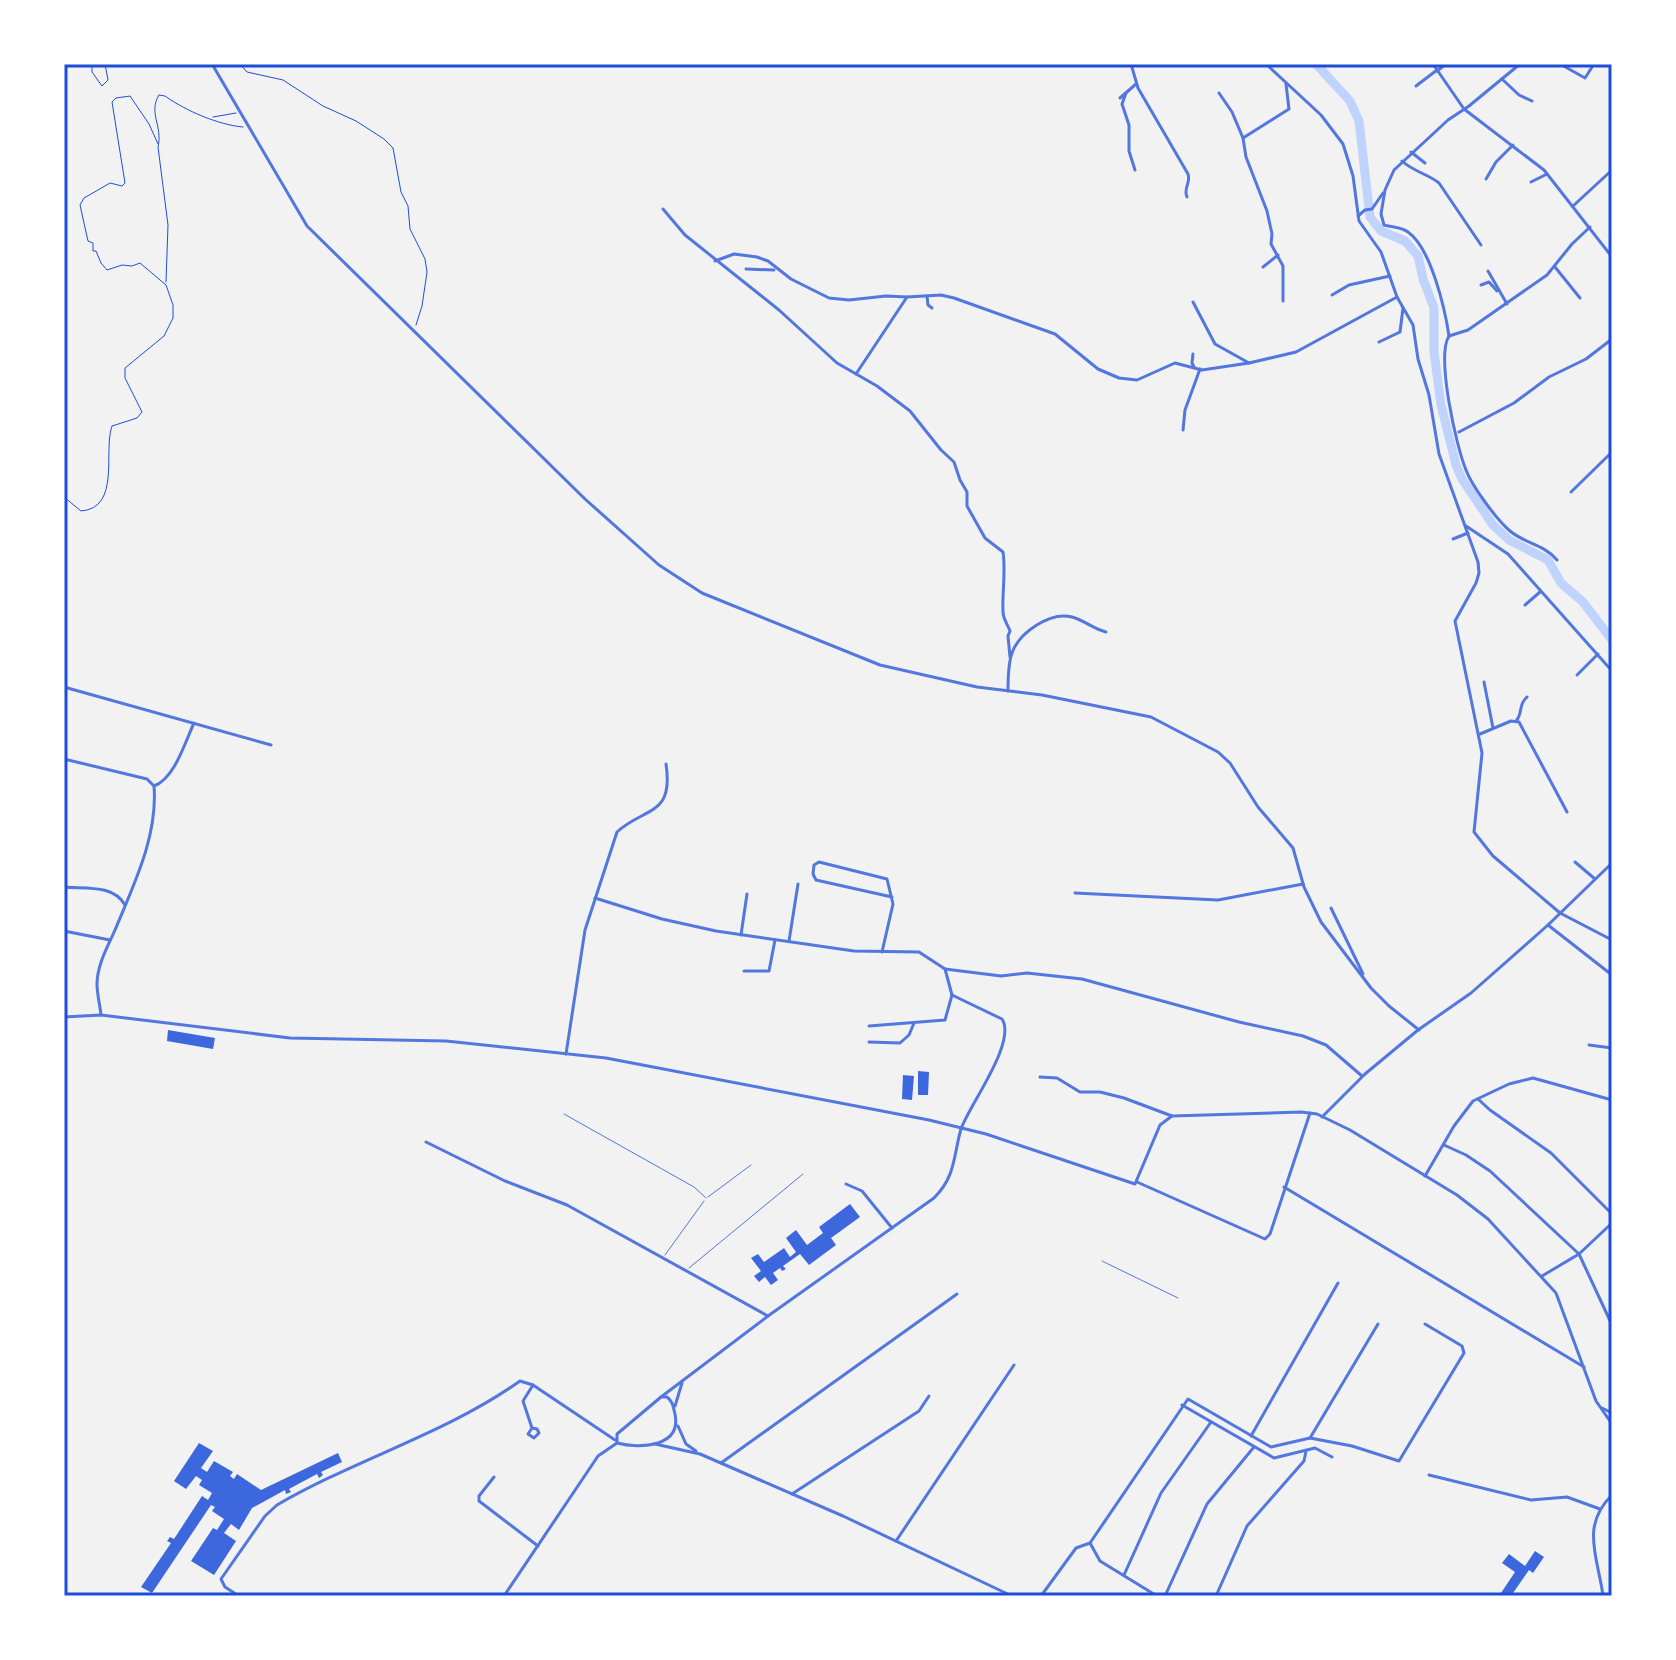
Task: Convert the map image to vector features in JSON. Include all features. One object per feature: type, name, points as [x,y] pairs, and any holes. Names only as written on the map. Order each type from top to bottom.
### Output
[{"type":"street","points":[[212,64],[307,226],[585,499],[659,565],[702,593],[880,665],[977,687],[1042,695],[1151,717],[1218,752],[1230,763],[1258,807],[1293,848],[1303,884],[1321,922],[1366,981],[1389,1006],[1419,1030]]},
{"type":"street","points":[[1131,64],[1136,84],[1188,174],[1187,197]]},
{"type":"street","points":[[1266,64],[1321,115],[1343,144],[1353,176],[1358,216],[1363,229],[1381,252],[1397,297],[1413,325],[1442,464],[1478,562],[1479,573],[1455,621],[1482,753],[1474,832],[1493,856],[1560,913],[1612,940]]},
{"type":"street","points":[[1433,64],[1464,109],[1547,174],[1612,257]]},
{"type":"street","points":[[1416,86],[1446,64]]},
{"type":"street","points":[[1358,216],[1372,209],[1394,170],[1411,152],[1520,64]]},
{"type":"street","points":[[1560,64],[1585,78],[1594,64]]},
{"type":"street","points":[[1502,79],[1519,95],[1532,101]]},
{"type":"street","points":[[1120,98],[1136,84]]},
{"type":"street","points":[[1243,138],[1289,109],[1286,84]]},
{"type":"street","points":[[1126,93],[1122,104],[1129,125],[1129,151],[1135,170]]},
{"type":"street","points":[[1219,93],[1232,112],[1243,138],[1246,157],[1267,211],[1271,244],[1284,271],[1283,301]]},
{"type":"street","points":[[1486,179],[1496,162],[1513,145]]},
{"type":"street","points":[[1411,152],[1425,163]]},
{"type":"street","points":[[1402,161],[1439,183],[1481,245]]},
{"type":"street","points":[[1573,206],[1612,170]]},
{"type":"street","points":[[1531,182],[1547,174]]},
{"type":"street","points":[[1385,190],[1381,214],[1384,225],[1410,233],[1421,246],[1446,316],[1449,336],[1443,363],[1466,471],[1510,531],[1550,552],[1557,560]]},
{"type":"street","points":[[663,209],[685,235],[779,310],[837,363],[910,411],[954,462],[967,492],[967,506],[985,538],[1003,552],[1003,611],[1010,631],[1008,691]]},
{"type":"street","points":[[1449,336],[1468,330],[1555,267],[1590,227]]},
{"type":"street","points":[[715,261],[725,256],[746,255],[768,261],[778,270],[829,298],[954,298],[1055,334],[1107,374],[1137,380],[1175,363],[1197,368],[1249,363],[1296,352],[1397,297]]},
{"type":"street","points":[[1263,267],[1278,255]]},
{"type":"street","points":[[1555,267],[1580,298]]},
{"type":"street","points":[[746,269],[778,270]]},
{"type":"street","points":[[1488,271],[1502,297]]},
{"type":"street","points":[[1332,295],[1349,285],[1390,276]]},
{"type":"street","points":[[1481,285],[1489,282],[1507,304]]},
{"type":"street","points":[[927,296],[932,308]]},
{"type":"street","points":[[856,374],[907,297]]},
{"type":"street","points":[[1193,302],[1215,344],[1249,363]]},
{"type":"street","points":[[1379,342],[1400,332],[1403,308]]},
{"type":"street","points":[[1457,432],[1514,403],[1549,377],[1586,359],[1612,339]]},
{"type":"street","points":[[1183,430],[1185,410],[1197,368],[1193,354]]},
{"type":"street","points":[[1571,492],[1612,452]]},
{"type":"street","points":[[1466,526],[1508,554],[1612,671]]},
{"type":"street","points":[[1453,539],[1468,533]]},
{"type":"street","points":[[1525,605],[1540,592]]},
{"type":"street","points":[[1010,657],[1023,637],[1041,622],[1055,617],[1070,616],[1106,632]]},
{"type":"street","points":[[1577,675],[1598,654]]},
{"type":"street","points":[[1484,682],[1493,728]]},
{"type":"street","points":[[64,687],[271,745]]},
{"type":"street","points":[[1480,734],[1516,721],[1527,697]]},
{"type":"street","points":[[1516,721],[1567,812]]},
{"type":"street","points":[[154,786],[171,771],[194,723]]},
{"type":"street","points":[[64,759],[147,779],[154,786],[151,829],[96,982],[101,1015]]},
{"type":"street","points":[[566,1054],[585,930],[617,832],[650,814],[662,801],[669,782],[666,764]]},
{"type":"street","points":[[882,952],[893,904],[892,897],[884,877],[819,862],[814,865],[816,880],[892,897]]},
{"type":"street","points":[[1575,862],[1595,879]]},
{"type":"street","points":[[1322,1117],[1362,1076],[1471,993],[1612,863]]},
{"type":"street","points":[[789,941],[798,884]]},
{"type":"street","points":[[1075,893],[1218,900],[1303,884]]},
{"type":"street","points":[[64,887],[102,889],[115,893],[125,905]]},
{"type":"street","points":[[741,935],[747,894]]},
{"type":"street","points":[[595,898],[685,925],[741,935],[854,951],[919,952],[945,969],[1001,976],[1027,973],[1082,979],[1239,1022],[1303,1036],[1326,1045],[1362,1076]]},
{"type":"street","points":[[1331,908],[1366,981]]},
{"type":"street","points":[[1548,925],[1612,975]]},
{"type":"street","points":[[64,931],[110,940]]},
{"type":"street","points":[[744,971],[769,971],[775,939]]},
{"type":"street","points":[[869,1026],[945,1020],[952,995],[945,969]]},
{"type":"street","points":[[504,1596],[598,1456],[616,1442],[617,1434],[768,1316],[934,1198],[945,1187],[951,1175],[961,1129],[994,1066],[1006,1030],[1002,1019],[952,995]]},
{"type":"street","points":[[64,1017],[101,1015],[290,1038],[446,1041],[606,1058],[929,1120],[986,1134],[1130,1183],[1137,1182],[1265,1239],[1270,1234],[1310,1113]]},
{"type":"street","points":[[869,1042],[900,1043],[909,1035],[914,1023]]},
{"type":"street","points":[[1589,1045],[1612,1048]]},
{"type":"street","points":[[1040,1077],[1057,1078],[1080,1092],[1100,1092],[1124,1098],[1172,1116],[1310,1113],[1322,1117],[1473,1205],[1556,1293],[1601,1408],[1612,1424]]},
{"type":"street","points":[[1425,1176],[1466,1109],[1478,1099],[1509,1084],[1533,1078],[1612,1100]]},
{"type":"street","points":[[1478,1099],[1551,1153],[1612,1214]]},
{"type":"street","points":[[1137,1182],[1160,1125],[1172,1116]]},
{"type":"street","points":[[426,1142],[505,1181],[567,1205],[768,1316]]},
{"type":"street","points":[[1444,1145],[1490,1171],[1579,1254],[1612,1325]]},
{"type":"street","points":[[846,1184],[862,1191],[892,1228]]},
{"type":"street","points":[[1284,1187],[1584,1367]]},
{"type":"street","points":[[1542,1276],[1579,1254],[1612,1223]]},
{"type":"street","points":[[1250,1436],[1338,1283]]},
{"type":"street","points":[[721,1463],[957,1294]]},
{"type":"street","points":[[1310,1438],[1378,1324]]},
{"type":"street","points":[[1041,1596],[1076,1548],[1090,1543],[1184,1401],[1191,1400],[1274,1447],[1310,1438],[1352,1446],[1397,1462],[1400,1460],[1464,1353],[1462,1346],[1425,1324]]},
{"type":"street","points":[[896,1541],[1014,1365]]},
{"type":"street","points":[[655,1444],[665,1441],[674,1433],[677,1423],[675,1400],[684,1380]]},
{"type":"street","points":[[239,1596],[225,1587],[221,1579],[265,1516],[277,1505],[446,1425],[520,1381],[533,1385],[616,1442],[655,1444],[700,1454],[1012,1596]]},
{"type":"street","points":[[532,1428],[523,1401],[533,1385]]},
{"type":"street","points":[[792,1494],[919,1411],[929,1396]]},
{"type":"street","points":[[661,1397],[667,1397],[672,1402],[680,1434],[686,1444],[700,1454]]},
{"type":"street","points":[[1182,1405],[1189,1412],[1274,1458],[1315,1448],[1332,1457]]},
{"type":"street","points":[[1601,1408],[1612,1413]]},
{"type":"street","points":[[1124,1575],[1161,1493],[1211,1422]]},
{"type":"street","points":[[1165,1596],[1207,1504],[1254,1447]]},
{"type":"street","points":[[1216,1596],[1247,1526],[1304,1461],[1306,1451]]},
{"type":"street","points":[[1429,1475],[1531,1500],[1567,1497],[1600,1509]]},
{"type":"street","points":[[494,1477],[479,1496],[479,1501],[538,1546]]},
{"type":"street","points":[[1603,1596],[1592,1531],[1600,1509],[1612,1495]]},
{"type":"street","points":[[1090,1543],[1100,1561],[1157,1596]]},
{"type":"lane","points":[[564,1114],[694,1187],[706,1198]]},
{"type":"lane","points":[[663,1257],[706,1198],[751,1165]]},
{"type":"lane","points":[[687,1270],[803,1174]]},
{"type":"lane","points":[[1102,1261],[1178,1298]]},
{"type":"path","points":[[92,64],[92,72],[102,86],[108,80],[105,64]]},
{"type":"path","points":[[240,64],[247,72],[283,80],[323,106],[356,121],[393,148],[401,192],[408,206],[410,229],[425,259],[427,272],[422,306],[415,326]]},
{"type":"path","points":[[158,146],[162,137],[154,109],[159,95],[199,116],[239,113]]},
{"type":"path","points":[[64,497],[81,511],[91,511],[100,503],[106,491],[112,426],[137,418],[142,412],[125,378],[125,368],[164,336],[173,318],[173,305],[164,276],[168,225],[158,146],[149,124],[130,96],[116,98],[112,102],[125,183],[122,186],[110,183],[84,198],[80,205],[88,241],[94,245],[93,251],[107,270],[140,263],[166,285]]},
{"type":"path","points":[[211,117],[228,125],[248,128]]},
{"type":"building","points":[[168,1030],[215,1038],[213,1049],[167,1041]]},
{"type":"building","points":[[918,1071],[929,1072],[928,1095],[918,1095]]},
{"type":"building","points":[[903,1075],[914,1076],[912,1100],[902,1099]]},
{"type":"building","points":[[850,1204],[860,1217],[831,1238],[836,1245],[809,1265],[800,1254],[783,1266],[786,1269],[782,1271],[780,1268],[773,1273],[778,1280],[771,1285],[765,1277],[759,1282],[754,1276],[761,1271],[751,1258],[758,1254],[764,1262],[784,1248],[790,1257],[796,1252],[786,1238],[796,1230],[807,1245],[823,1233],[819,1227]]},
{"type":"building","points":[[199,1443],[213,1451],[201,1468],[207,1472],[214,1461],[233,1472],[230,1476],[234,1479],[237,1474],[261,1490],[338,1453],[342,1462],[321,1472],[323,1475],[319,1478],[317,1474],[289,1489],[291,1492],[286,1494],[285,1490],[252,1508],[239,1530],[231,1524],[224,1533],[236,1541],[214,1575],[191,1561],[213,1528],[217,1530],[224,1519],[212,1511],[215,1507],[211,1505],[152,1593],[141,1587],[171,1543],[167,1541],[170,1537],[174,1539],[202,1496],[208,1500],[212,1493],[199,1485],[202,1480],[196,1476],[186,1489],[174,1481]]},
{"type":"building","points":[[1535,1551],[1544,1557],[1533,1573],[1529,1570],[1511,1596],[1499,1596],[1515,1572],[1502,1563],[1509,1554],[1525,1566]]},
{"type":"waterway","points":[[1316,64],[1350,101],[1359,121],[1370,217],[1381,231],[1405,241],[1418,256],[1434,308],[1434,352],[1441,405],[1462,479],[1493,525],[1509,540],[1548,560],[1561,583],[1583,602],[1612,640]]}]
